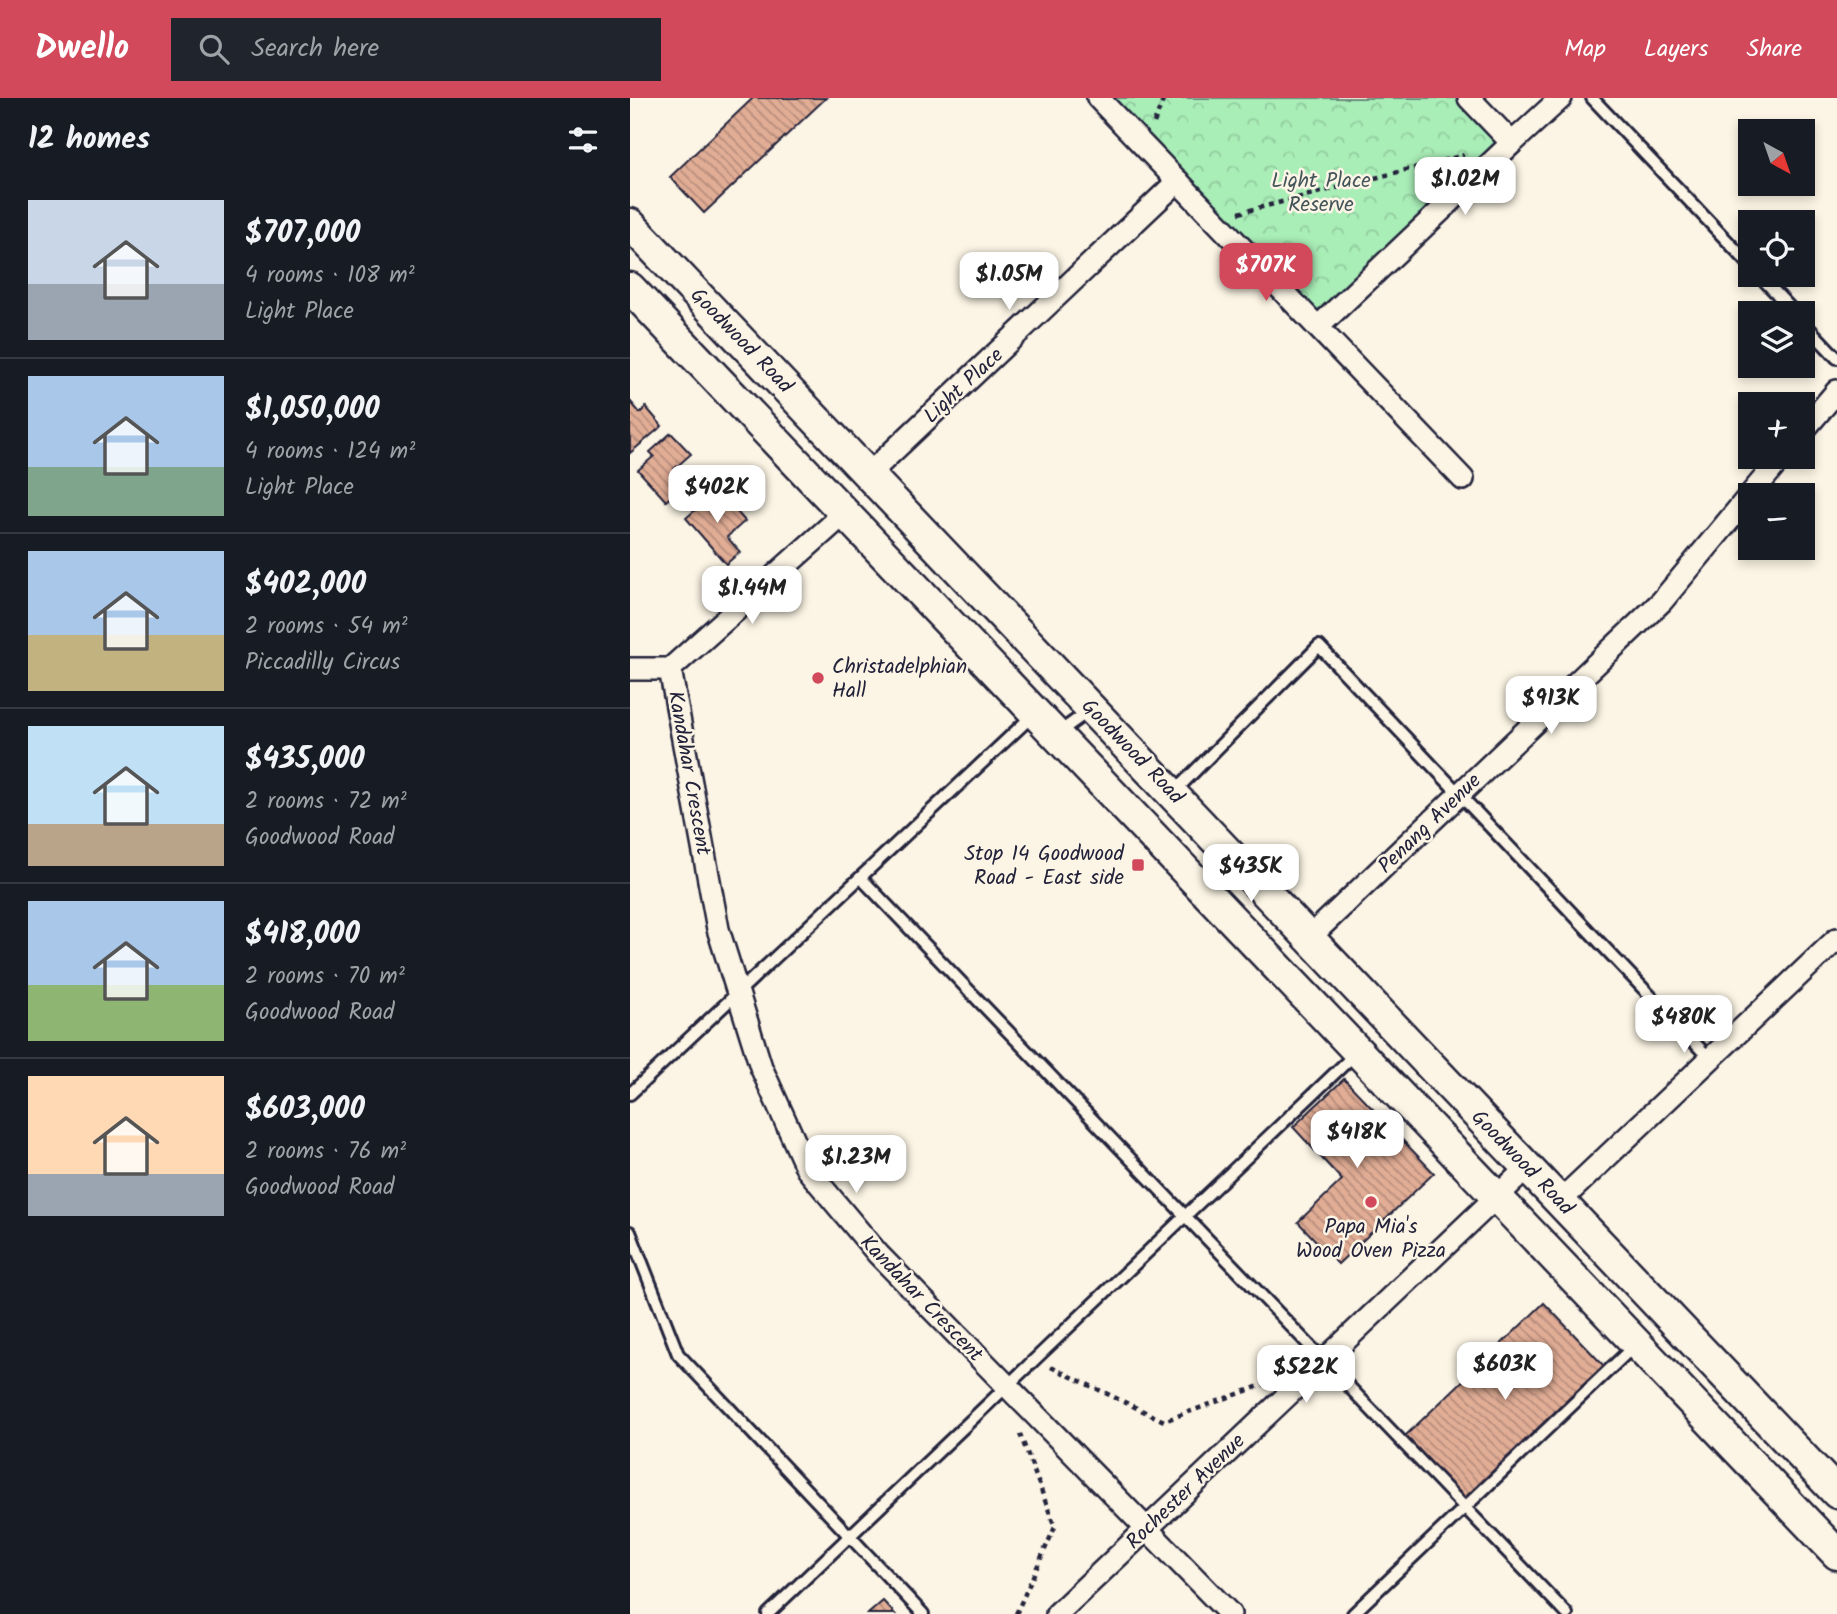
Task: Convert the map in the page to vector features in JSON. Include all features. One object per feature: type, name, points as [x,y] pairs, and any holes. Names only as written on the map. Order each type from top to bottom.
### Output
[{"type":"main road","name":"Goodwood Road","points":[[630,225],[870,473],[1837,1493]]},
{"type":"main road","name":"Goodwood Road","points":[[630,288],[1837,1554]]},
{"type":"street","points":[[1098,98],[1463,479]]},
{"type":"street","points":[[1469,98],[1513,143]]},
{"type":"street","points":[[1318,327],[1561,98]]},
{"type":"street","name":"Light Place","points":[[870,473],[1178,181]]},
{"type":"street","points":[[1815,417],[1837,391]]},
{"type":"street","name":"Penang Avenue","points":[[1760,483],[1772,469]]},
{"type":"street","name":"Penang Avenue","points":[[1310,937],[1662,601],[1738,509]]},
{"type":"street","points":[[630,669],[670,669],[845,513]]},
{"type":"street","name":"Kandahar Crescent","points":[[670,669],[718,929],[761,1067],[807,1169],[878,1254],[1001,1390],[1146,1528],[1230,1614]]},
{"type":"street","points":[[1560,1201],[1837,939]]},
{"type":"street","name":"Rochester Avenue","points":[[1057,1614],[1528,1167]]},
{"type":"lane","points":[[1592,98],[1738,252]]},
{"type":"lane","points":[[1770,287],[1784,301]]},
{"type":"lane","points":[[1815,335],[1837,358]]},
{"type":"lane","points":[[1173,793],[1319,646],[1710,1059]]},
{"type":"lane","points":[[1055,735],[1092,708]]},
{"type":"lane","points":[[630,1094],[1035,713]]},
{"type":"lane","points":[[861,878],[1567,1614]]},
{"type":"lane","points":[[768,1614],[1357,1052]]},
{"type":"lane","points":[[630,1231],[678,1354],[923,1614]]},
{"type":"lane","points":[[1353,1614],[1636,1344]]},
{"type":"path","points":[[1214,219],[1513,143]]},
{"type":"path","points":[[1035,1358],[1164,1421],[1274,1380]]},
{"type":"path","points":[[1001,1390],[1055,1527],[1016,1614]]},
{"type":"green space","name":"Light Place Reserve","points":[[1098,98],[1469,98],[1512,143],[1318,327]]},
{"type":"building","points":[[753,98],[826,98],[704,213],[670,177]]},
{"type":"building","points":[[630,401],[640,413],[646,407],[662,426],[630,453]]},
{"type":"building","points":[[671,433],[691,454],[674,469],[686,483],[666,501],[638,470],[654,456],[650,452]]},
{"type":"building","points":[[718,490],[745,521],[727,537],[740,552],[726,564],[686,518]]},
{"type":"building","points":[[1344,1079],[1434,1173],[1338,1264],[1298,1222],[1342,1180],[1293,1127]]},
{"type":"building","points":[[1544,1303],[1605,1367],[1465,1500],[1404,1437]]},
{"type":"building","points":[[883,1601],[895,1614],[868,1614]]},
{"type":"place","name":"Christadelphian Hall","points":[[818,678]]},
{"type":"place","name":"Stop 14 Goodwood Road - East side","points":[[1138,865]]},
{"type":"place","name":"Papa Mia's Wood Oven Pizza","points":[[1371,1202]]}]
